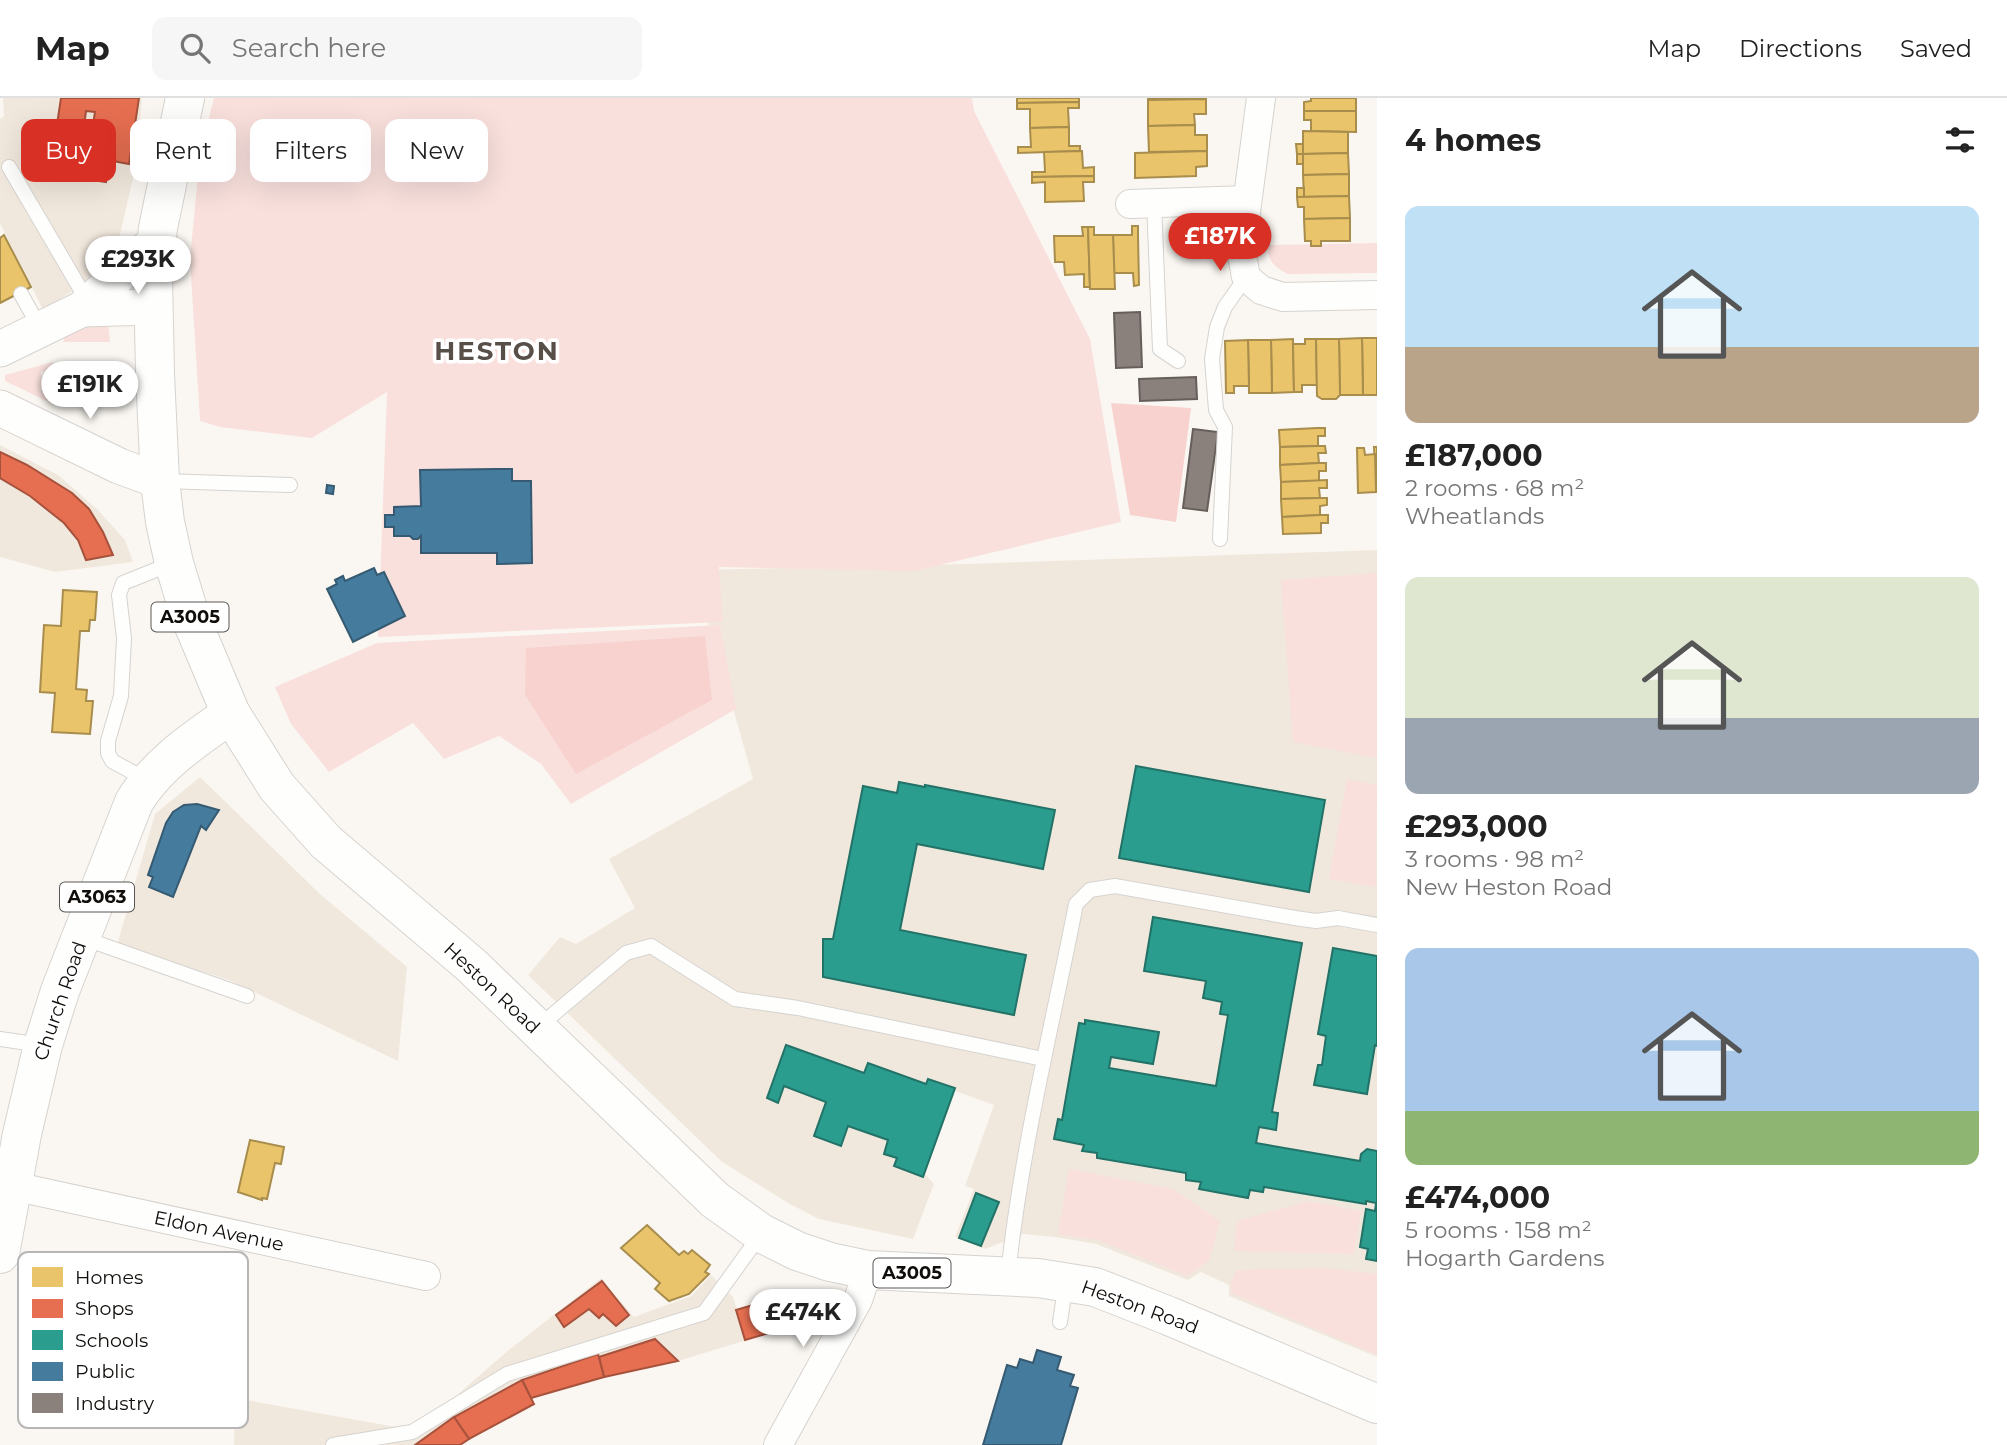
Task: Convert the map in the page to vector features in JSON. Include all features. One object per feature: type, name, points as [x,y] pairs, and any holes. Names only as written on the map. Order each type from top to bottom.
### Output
[{"type":"main road","name":"Heston Road","points":[[185,98],[155,242],[154,307],[160,481],[165,522],[191,619],[231,714],[277,787],[326,842],[471,965],[715,1200],[761,1233],[797,1251],[868,1270],[1066,1281],[1095,1287],[1169,1315],[1377,1404]]},
{"type":"main road","name":"Church Road","points":[[0,1254],[6,1184],[43,1045],[60,991],[134,802],[148,780],[188,744],[231,714]]},
{"type":"street","points":[[1261,98],[1241,250],[1246,277],[1261,290],[1283,298],[1377,295]]},
{"type":"street","points":[[1142,204],[1247,201]]},
{"type":"street","points":[[0,349],[88,307],[155,242]]},
{"type":"street","points":[[88,307],[154,307]]},
{"type":"street","points":[[0,408],[119,466],[160,481]]},
{"type":"street","name":"Eldon Avenue","points":[[6,1184],[426,1276]]},
{"type":"street","points":[[778,1445],[859,1300],[868,1270]]},
{"type":"lane","points":[[9,167],[88,307]]},
{"type":"lane","points":[[1142,204],[1160,349],[1178,361]]},
{"type":"lane","points":[[1220,539],[1225,427],[1216,410],[1212,359],[1217,327],[1246,277]]},
{"type":"lane","points":[[21,294],[41,331]]},
{"type":"lane","points":[[160,481],[290,485]]},
{"type":"lane","points":[[148,780],[112,761],[108,753],[108,741],[121,695],[124,638],[119,595],[123,583],[174,562]]},
{"type":"lane","points":[[1008,1277],[1012,1237],[1029,1141],[1076,904],[1090,890],[1115,886],[1295,918],[1317,921],[1338,918],[1377,925]]},
{"type":"lane","points":[[81,938],[247,996]]},
{"type":"lane","points":[[536,1029],[626,953],[651,946],[735,999],[798,1008],[1044,1059]]},
{"type":"lane","points":[[0,1039],[43,1045]]},
{"type":"lane","points":[[333,1445],[412,1432],[507,1374],[704,1313],[761,1233]]},
{"type":"lane","points":[[1060,1322],[1066,1281]]},
{"type":"shaded area","points":[[3,98],[142,98],[140,119],[130,119],[132,182],[119,239],[97,270],[71,292],[43,310],[0,223],[0,119],[4,116]]},
{"type":"shaded area","points":[[214,98],[972,98],[974,111],[1090,339],[1121,522],[914,571],[719,567],[723,622],[378,637],[387,392],[312,438],[220,427],[200,421],[190,259],[197,182],[236,182],[236,119],[209,119]]},
{"type":"shaded area","points":[[1377,243],[1377,273],[1288,274],[1273,263],[1268,251],[1268,245]]},
{"type":"shaded area","points":[[94,321],[108,321],[110,342],[63,342],[65,337]]},
{"type":"shaded area","points":[[53,362],[54,368],[41,372],[41,390],[53,396],[53,404],[5,381],[5,375]]},
{"type":"shaded area","points":[[1111,403],[1191,408],[1176,522],[1130,515]]},
{"type":"shaded area","points":[[0,445],[58,475],[97,509],[125,540],[133,562],[55,572],[0,557]]},
{"type":"shaded area","points":[[1377,550],[1377,1357],[1229,1296],[1229,1285],[1201,1272],[1188,1280],[1096,1244],[1055,1237],[1023,1234],[985,1249],[955,1237],[974,1189],[965,1186],[994,1105],[955,1091],[925,1174],[934,1184],[913,1239],[819,1219],[722,1162],[528,975],[560,937],[576,944],[635,908],[609,859],[753,779],[712,634],[690,570]]},
{"type":"shaded area","points":[[1377,573],[1377,758],[1293,742],[1281,580]]},
{"type":"shaded area","points":[[720,625],[736,709],[571,804],[541,764],[499,736],[444,759],[413,723],[329,772],[291,724],[275,687],[377,643]]},
{"type":"shaded area","points":[[705,636],[712,700],[576,774],[525,695],[526,648]]},
{"type":"shaded area","points":[[200,777],[320,894],[407,967],[398,1061],[229,980],[117,945],[155,814]]},
{"type":"shaded area","points":[[1347,779],[1377,785],[1376,887],[1329,879]]},
{"type":"shaded area","points":[[1069,1169],[1173,1189],[1220,1221],[1209,1261],[1187,1276],[1098,1240],[1058,1234]]},
{"type":"shaded area","points":[[1309,1201],[1361,1211],[1354,1254],[1234,1251],[1237,1221]]},
{"type":"shaded area","points":[[1327,1268],[1377,1274],[1377,1355],[1231,1293],[1231,1283],[1236,1270]]},
{"type":"shaded area","points":[[711,1275],[733,1297],[737,1310],[760,1303],[770,1333],[678,1361],[604,1377],[531,1398],[460,1445],[234,1445],[234,1428],[248,1428],[248,1400],[407,1429],[442,1408],[510,1349],[601,1278],[634,1317],[691,1296]]},
{"type":"building: Homes","points":[[1017,98],[1079,98],[1079,102],[1017,103]]},
{"type":"building: Homes","points":[[1206,98],[1206,99],[1148,100]]},
{"type":"building: Homes","points":[[1311,98],[1356,98],[1356,111],[1304,111],[1304,102],[1311,101]]},
{"type":"building: Homes","points":[[1206,99],[1206,114],[1194,114],[1195,125],[1148,126],[1148,100]]},
{"type":"building: Homes","points":[[1079,102],[1079,108],[1068,108],[1069,127],[1030,128],[1030,109],[1017,109],[1017,103]]},
{"type":"building: Homes","points":[[1304,111],[1356,111],[1356,132],[1311,131],[1311,120],[1304,120]]},
{"type":"building: Homes","points":[[1195,125],[1195,135],[1207,135],[1207,151],[1149,152],[1148,126]]},
{"type":"building: Homes","points":[[1069,127],[1069,146],[1080,146],[1080,151],[1018,153],[1018,147],[1031,147],[1030,128]]},
{"type":"building: Homes","points":[[1303,131],[1348,132],[1348,153],[1303,154]]},
{"type":"building: Homes","points":[[1296,144],[1303,144],[1303,154],[1297,154]]},
{"type":"building: Homes","points":[[1082,151],[1083,168],[1094,167],[1094,176],[1032,177],[1032,172],[1045,172],[1044,152]]},
{"type":"building: Homes","points":[[1207,151],[1207,166],[1196,167],[1196,176],[1135,178],[1135,153]]},
{"type":"building: Homes","points":[[1348,153],[1349,174],[1303,175],[1303,154]]},
{"type":"building: Homes","points":[[1297,154],[1303,154],[1303,164],[1297,164]]},
{"type":"building: Homes","points":[[1349,174],[1349,196],[1304,197],[1303,175]]},
{"type":"building: Homes","points":[[1094,176],[1094,182],[1083,182],[1084,201],[1045,202],[1045,182],[1032,183],[1032,177]]},
{"type":"building: Homes","points":[[1297,188],[1304,188],[1304,197],[1297,197]]},
{"type":"building: Homes","points":[[1349,196],[1350,218],[1304,219],[1304,207],[1298,207],[1297,197]]},
{"type":"building: Homes","points":[[1350,218],[1350,241],[1321,241],[1321,246],[1311,246],[1311,241],[1305,241],[1304,219]]},
{"type":"building: Homes","points":[[1132,226],[1138,226],[1139,285],[1134,286],[1133,273],[1114,273],[1113,235],[1132,235]]},
{"type":"building: Homes","points":[[1082,227],[1088,227],[1090,287],[1084,287],[1084,274],[1065,275],[1064,262],[1055,262],[1054,236],[1083,236]]},
{"type":"building: Homes","points":[[1088,227],[1094,227],[1094,235],[1113,235],[1115,289],[1090,289]]},
{"type":"building: Homes","points":[[4,235],[31,287],[0,303],[0,238]]},
{"type":"building: Homes","points":[[1362,338],[1377,338],[1377,395],[1363,395]]},
{"type":"building: Homes","points":[[1362,338],[1363,395],[1340,395],[1339,339]]},
{"type":"building: Homes","points":[[1293,339],[1294,392],[1272,393],[1271,340]]},
{"type":"building: Homes","points":[[1305,339],[1316,339],[1317,385],[1302,385],[1302,392],[1294,392],[1293,344],[1305,344]]},
{"type":"building: Homes","points":[[1316,339],[1339,339],[1340,395],[1336,399],[1322,399],[1317,396]]},
{"type":"building: Homes","points":[[1248,340],[1271,340],[1272,393],[1249,393]]},
{"type":"building: Homes","points":[[1248,340],[1249,386],[1234,386],[1234,393],[1226,393],[1225,341]]},
{"type":"building: Homes","points":[[1325,428],[1325,436],[1318,436],[1318,446],[1280,447],[1279,430]]},
{"type":"building: Homes","points":[[1325,446],[1326,453],[1318,453],[1319,463],[1280,465],[1280,447]]},
{"type":"building: Homes","points":[[1374,447],[1377,447],[1377,492],[1376,492]]},
{"type":"building: Homes","points":[[1357,448],[1364,448],[1365,455],[1375,454],[1376,492],[1358,493]]},
{"type":"building: Homes","points":[[1326,463],[1326,471],[1319,471],[1319,481],[1281,482],[1280,465]]},
{"type":"building: Homes","points":[[1327,480],[1327,488],[1319,488],[1320,498],[1281,499],[1281,482]]},
{"type":"building: Homes","points":[[1327,498],[1327,505],[1320,506],[1320,515],[1282,517],[1281,499]]},
{"type":"building: Homes","points":[[1328,515],[1328,523],[1321,523],[1321,533],[1283,534],[1282,517]]},
{"type":"building: Homes","points":[[63,590],[97,592],[95,620],[90,620],[89,631],[80,631],[76,689],[87,690],[86,701],[93,701],[90,734],[52,732],[55,693],[40,692],[44,625],[61,626]]},
{"type":"building: Homes","points":[[250,1140],[284,1147],[281,1164],[275,1163],[267,1199],[262,1200],[238,1192]]},
{"type":"building: Homes","points":[[647,1225],[679,1255],[684,1251],[688,1254],[692,1250],[710,1265],[705,1272],[709,1274],[689,1294],[669,1301],[655,1289],[660,1283],[621,1248]]},
{"type":"building: Shops","points":[[61,98],[139,98],[136,119],[130,119],[129,164],[116,162],[116,119],[94,119],[95,112],[86,111],[85,119],[58,119]]},
{"type":"building: Shops","points":[[0,452],[72,493],[89,509],[113,555],[86,560],[78,540],[64,523],[30,496],[0,478]]},
{"type":"building: Shops","points":[[602,1281],[629,1315],[616,1326],[603,1314],[599,1318],[589,1309],[564,1327],[556,1315]]},
{"type":"building: Shops","points":[[760,1303],[769,1333],[745,1340],[736,1310]]},
{"type":"building: Shops","points":[[655,1339],[678,1361],[604,1377],[599,1357]]},
{"type":"building: Shops","points":[[598,1354],[604,1377],[531,1398],[522,1380]]},
{"type":"building: Shops","points":[[522,1380],[534,1404],[469,1439],[454,1417]]},
{"type":"building: Shops","points":[[454,1417],[469,1439],[460,1445],[415,1445]]},
{"type":"building: Schools","points":[[1136,766],[1325,800],[1309,892],[1119,858]]},
{"type":"building: Schools","points":[[899,782],[1055,810],[1043,869],[917,844],[900,930],[1026,955],[1014,1015],[823,977],[823,939],[833,939],[863,786],[897,793]]},
{"type":"building: Schools","points":[[1153,917],[1302,943],[1272,1112],[1278,1113],[1276,1130],[1259,1127],[1256,1143],[1360,1161],[1361,1154],[1367,1149],[1377,1151],[1377,1261],[1366,1259],[1368,1249],[1360,1247],[1366,1209],[1375,1211],[1376,1203],[1366,1201],[1366,1204],[1264,1187],[1263,1192],[1250,1190],[1248,1198],[1199,1189],[1201,1182],[1186,1180],[1186,1173],[1097,1158],[1097,1153],[1082,1151],[1084,1145],[1054,1139],[1058,1119],[1062,1120],[1079,1023],[1085,1024],[1085,1020],[1159,1032],[1153,1064],[1111,1057],[1109,1068],[1216,1086],[1228,1015],[1220,1014],[1222,1002],[1203,998],[1206,981],[1144,971]]},
{"type":"building: Schools","points":[[1333,948],[1377,956],[1377,1046],[1375,1045],[1367,1094],[1314,1085],[1318,1065],[1322,1065],[1326,1036],[1318,1034]]},
{"type":"building: Schools","points":[[786,1045],[864,1073],[868,1063],[926,1084],[928,1079],[955,1088],[923,1177],[894,1166],[897,1158],[884,1154],[888,1140],[848,1126],[841,1146],[814,1136],[826,1102],[784,1086],[778,1103],[767,1098]]},
{"type":"building: Schools","points":[[976,1193],[999,1202],[981,1246],[959,1238]]},
{"type":"building: Public","points":[[512,469],[512,481],[531,481],[532,563],[497,564],[497,553],[421,553],[421,536],[413,539],[410,536],[394,536],[394,527],[385,527],[385,515],[394,515],[394,507],[421,506],[420,470]]},
{"type":"building: Public","points":[[327,485],[334,486],[333,494],[326,493]]},
{"type":"building: Public","points":[[374,568],[377,575],[384,572],[405,616],[353,642],[327,589],[337,584],[335,580],[343,576],[345,581]]},
{"type":"building: Public","points":[[197,804],[219,810],[206,830],[201,826],[173,897],[149,887],[153,877],[148,875],[166,823],[173,812],[184,805]]},
{"type":"building: Public","points":[[1037,1350],[1061,1357],[1057,1370],[1074,1375],[1070,1386],[1078,1388],[1061,1445],[983,1445],[1007,1365],[1017,1368],[1020,1359],[1033,1363]]},
{"type":"building: Industry","points":[[1140,312],[1142,367],[1116,368],[1114,313]]},
{"type":"building: Industry","points":[[1196,377],[1197,399],[1140,401],[1139,379]]},
{"type":"building: Industry","points":[[1193,429],[1218,432],[1207,511],[1183,508]]},
{"type":"district","name":"HESTON","points":[[497,351]]}]
